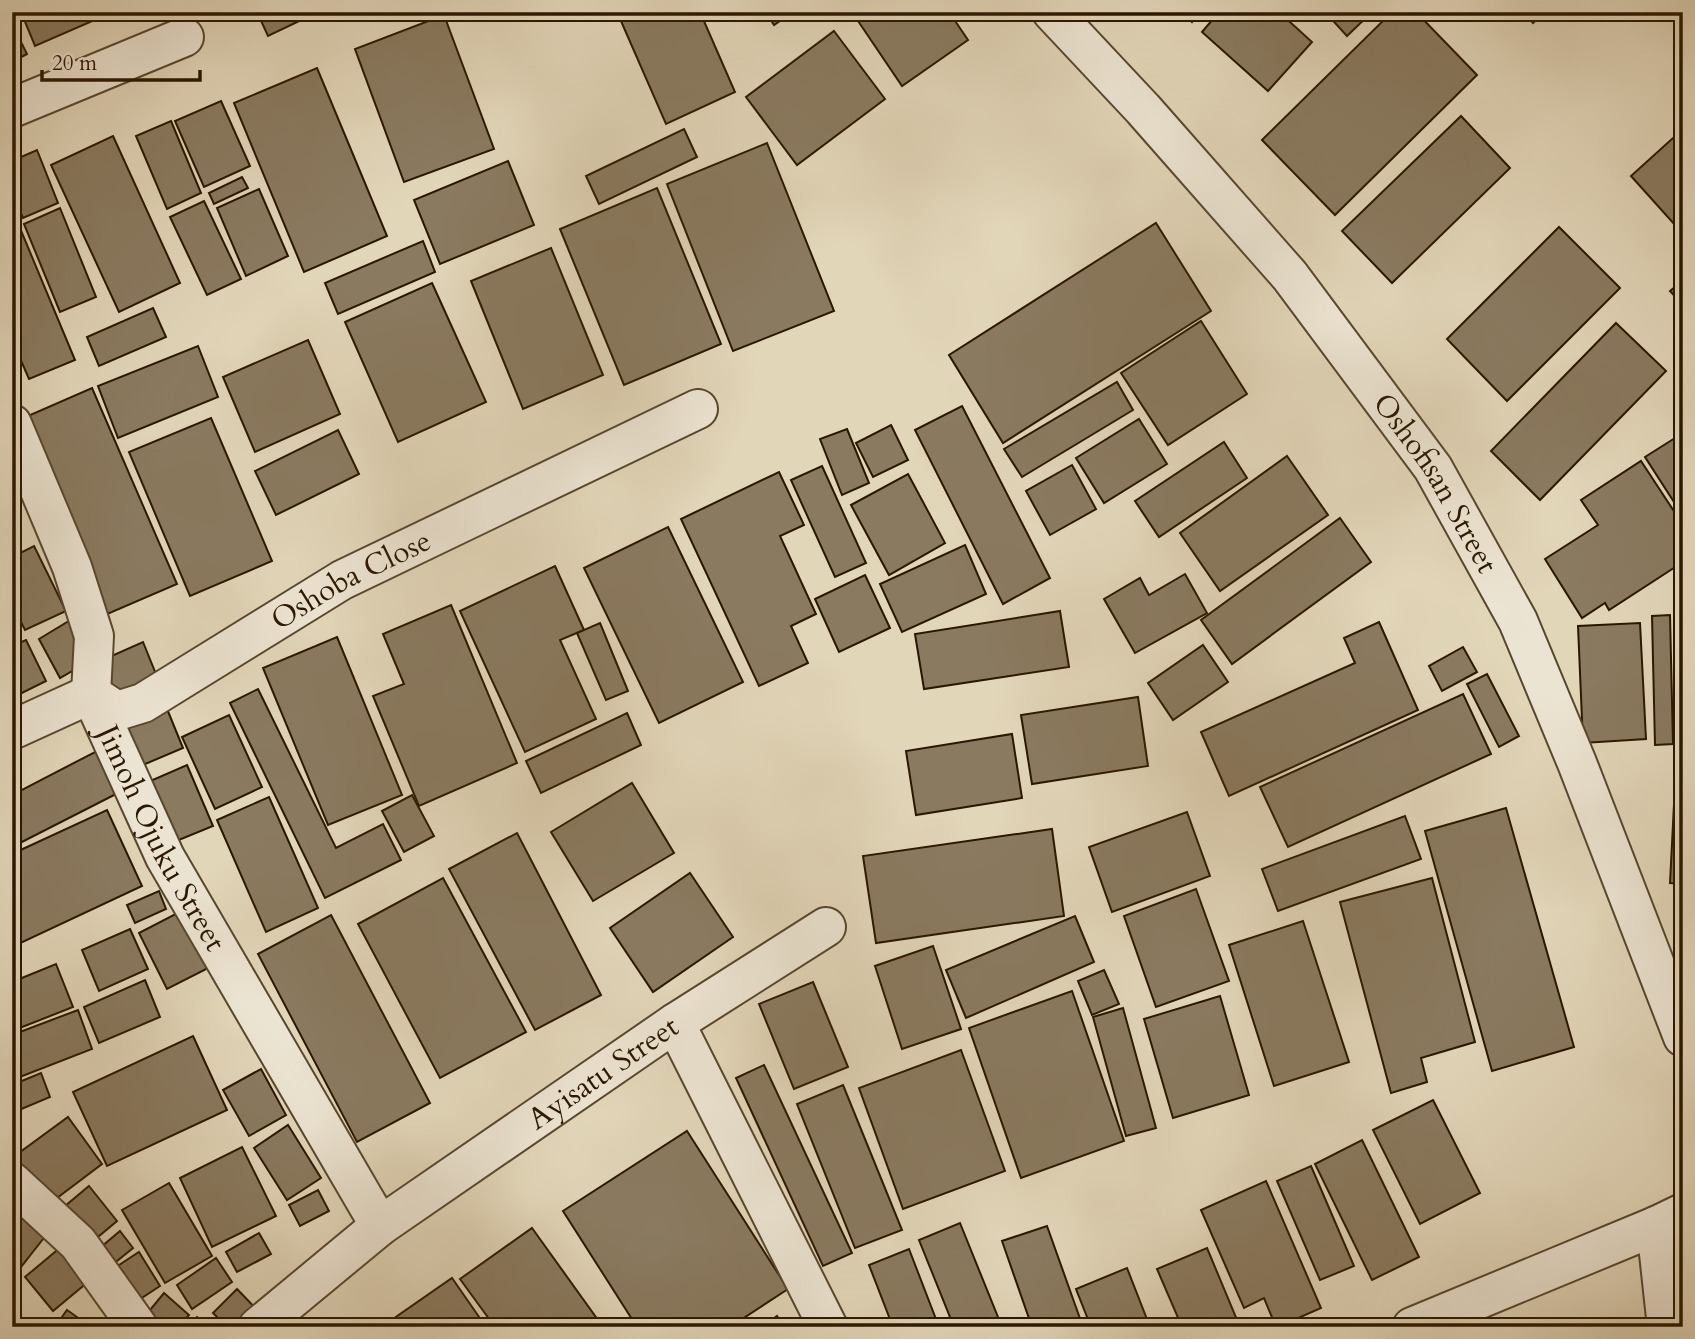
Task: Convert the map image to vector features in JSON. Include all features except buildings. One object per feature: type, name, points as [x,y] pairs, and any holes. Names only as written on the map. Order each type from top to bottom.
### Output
[{"type":"street","name":"Oshofisan Street","points":[[1052,12],[1143,109],[1290,276],[1433,468],[1518,621],[1577,763],[1683,1037]]},
{"type":"street","points":[[12,108],[184,37]]},
{"type":"street","name":"Oshoba Close","points":[[91,694],[117,711],[143,703],[342,580],[698,409]]},
{"type":"street","name":"Jimoh Ojuku Street","points":[[12,425],[72,567],[94,636],[91,694],[165,857],[380,1226]]},
{"type":"street","points":[[12,730],[91,694]]},
{"type":"street","points":[[675,1023],[826,927]]},
{"type":"street","name":"Ayisatu Street","points":[[258,1327],[380,1226],[675,1023],[828,1327]]},
{"type":"street","points":[[12,1182],[78,1243],[138,1327]]},
{"type":"street","points":[[1412,1327],[1669,1219],[1667,1327]]}]
